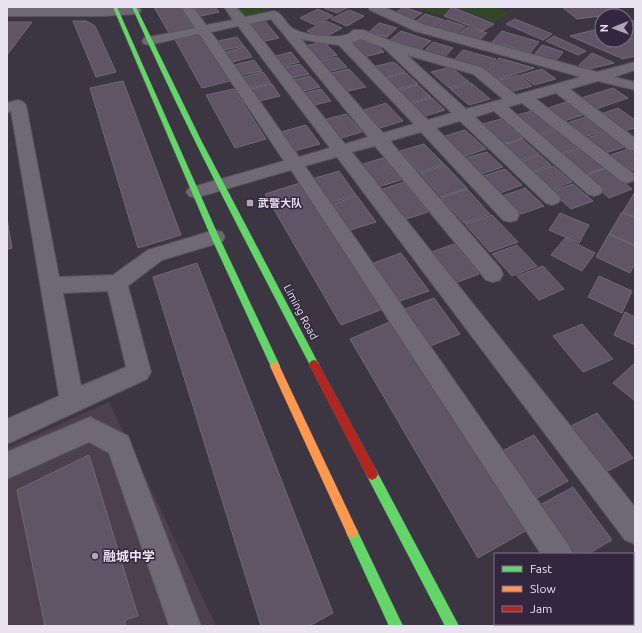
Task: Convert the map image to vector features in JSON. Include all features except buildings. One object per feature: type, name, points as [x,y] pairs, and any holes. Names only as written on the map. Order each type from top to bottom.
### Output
[{"type":"street","points":[[187,7],[296,164],[557,553]]},
{"type":"street","points":[[230,7],[635,530]]},
{"type":"street","points":[[374,7],[420,28],[632,86]]},
{"type":"street","points":[[7,12],[28,9],[135,9]]},
{"type":"street","points":[[116,9],[194,192],[396,626]]},
{"type":"street","name":"Liming Road","points":[[135,9],[149,41],[220,185],[452,626]]},
{"type":"street","points":[[288,31],[330,41],[351,39],[387,14]]},
{"type":"street","points":[[149,41],[274,15],[378,140],[493,274]]},
{"type":"street","points":[[358,33],[389,45],[478,71],[520,99],[627,177]]},
{"type":"street","points":[[342,40],[510,215]]},
{"type":"street","points":[[389,45],[552,199]]},
{"type":"street","points":[[194,192],[635,66]]},
{"type":"street","points":[[559,88],[635,146]]},
{"type":"street","points":[[7,108],[18,105],[72,402]]},
{"type":"street","points":[[497,106],[594,190]]},
{"type":"street","points":[[50,285],[117,283],[155,255],[215,237]]},
{"type":"street","points":[[7,432],[139,372],[117,283]]},
{"type":"street","points":[[7,466],[90,429],[119,445],[185,626]]},
{"type":"shaded area","name":"融城中学","points":[[109,402],[216,626],[7,626],[7,448]]},
{"type":"green space","points":[[237,7],[275,7],[246,18]]},
{"type":"green space","points":[[414,7],[450,7],[440,15]]},
{"type":"green space","points":[[455,7],[496,7],[509,13],[494,22]]},
{"type":"traffic: fast","points":[[115,7],[215,237],[275,366]]},
{"type":"traffic: fast","points":[[134,7],[198,142],[314,364]]},
{"type":"traffic: fast","points":[[372,474],[452,626]]},
{"type":"traffic: fast","points":[[352,532],[396,626]]},
{"type":"traffic: slow","points":[[275,366],[352,532]]},
{"type":"traffic: jam","points":[[314,364],[372,474]]},
{"type":"place","name":"武警大队","points":[[250,203]]},
{"type":"place","name":"融城中学","points":[[95,556]]}]
